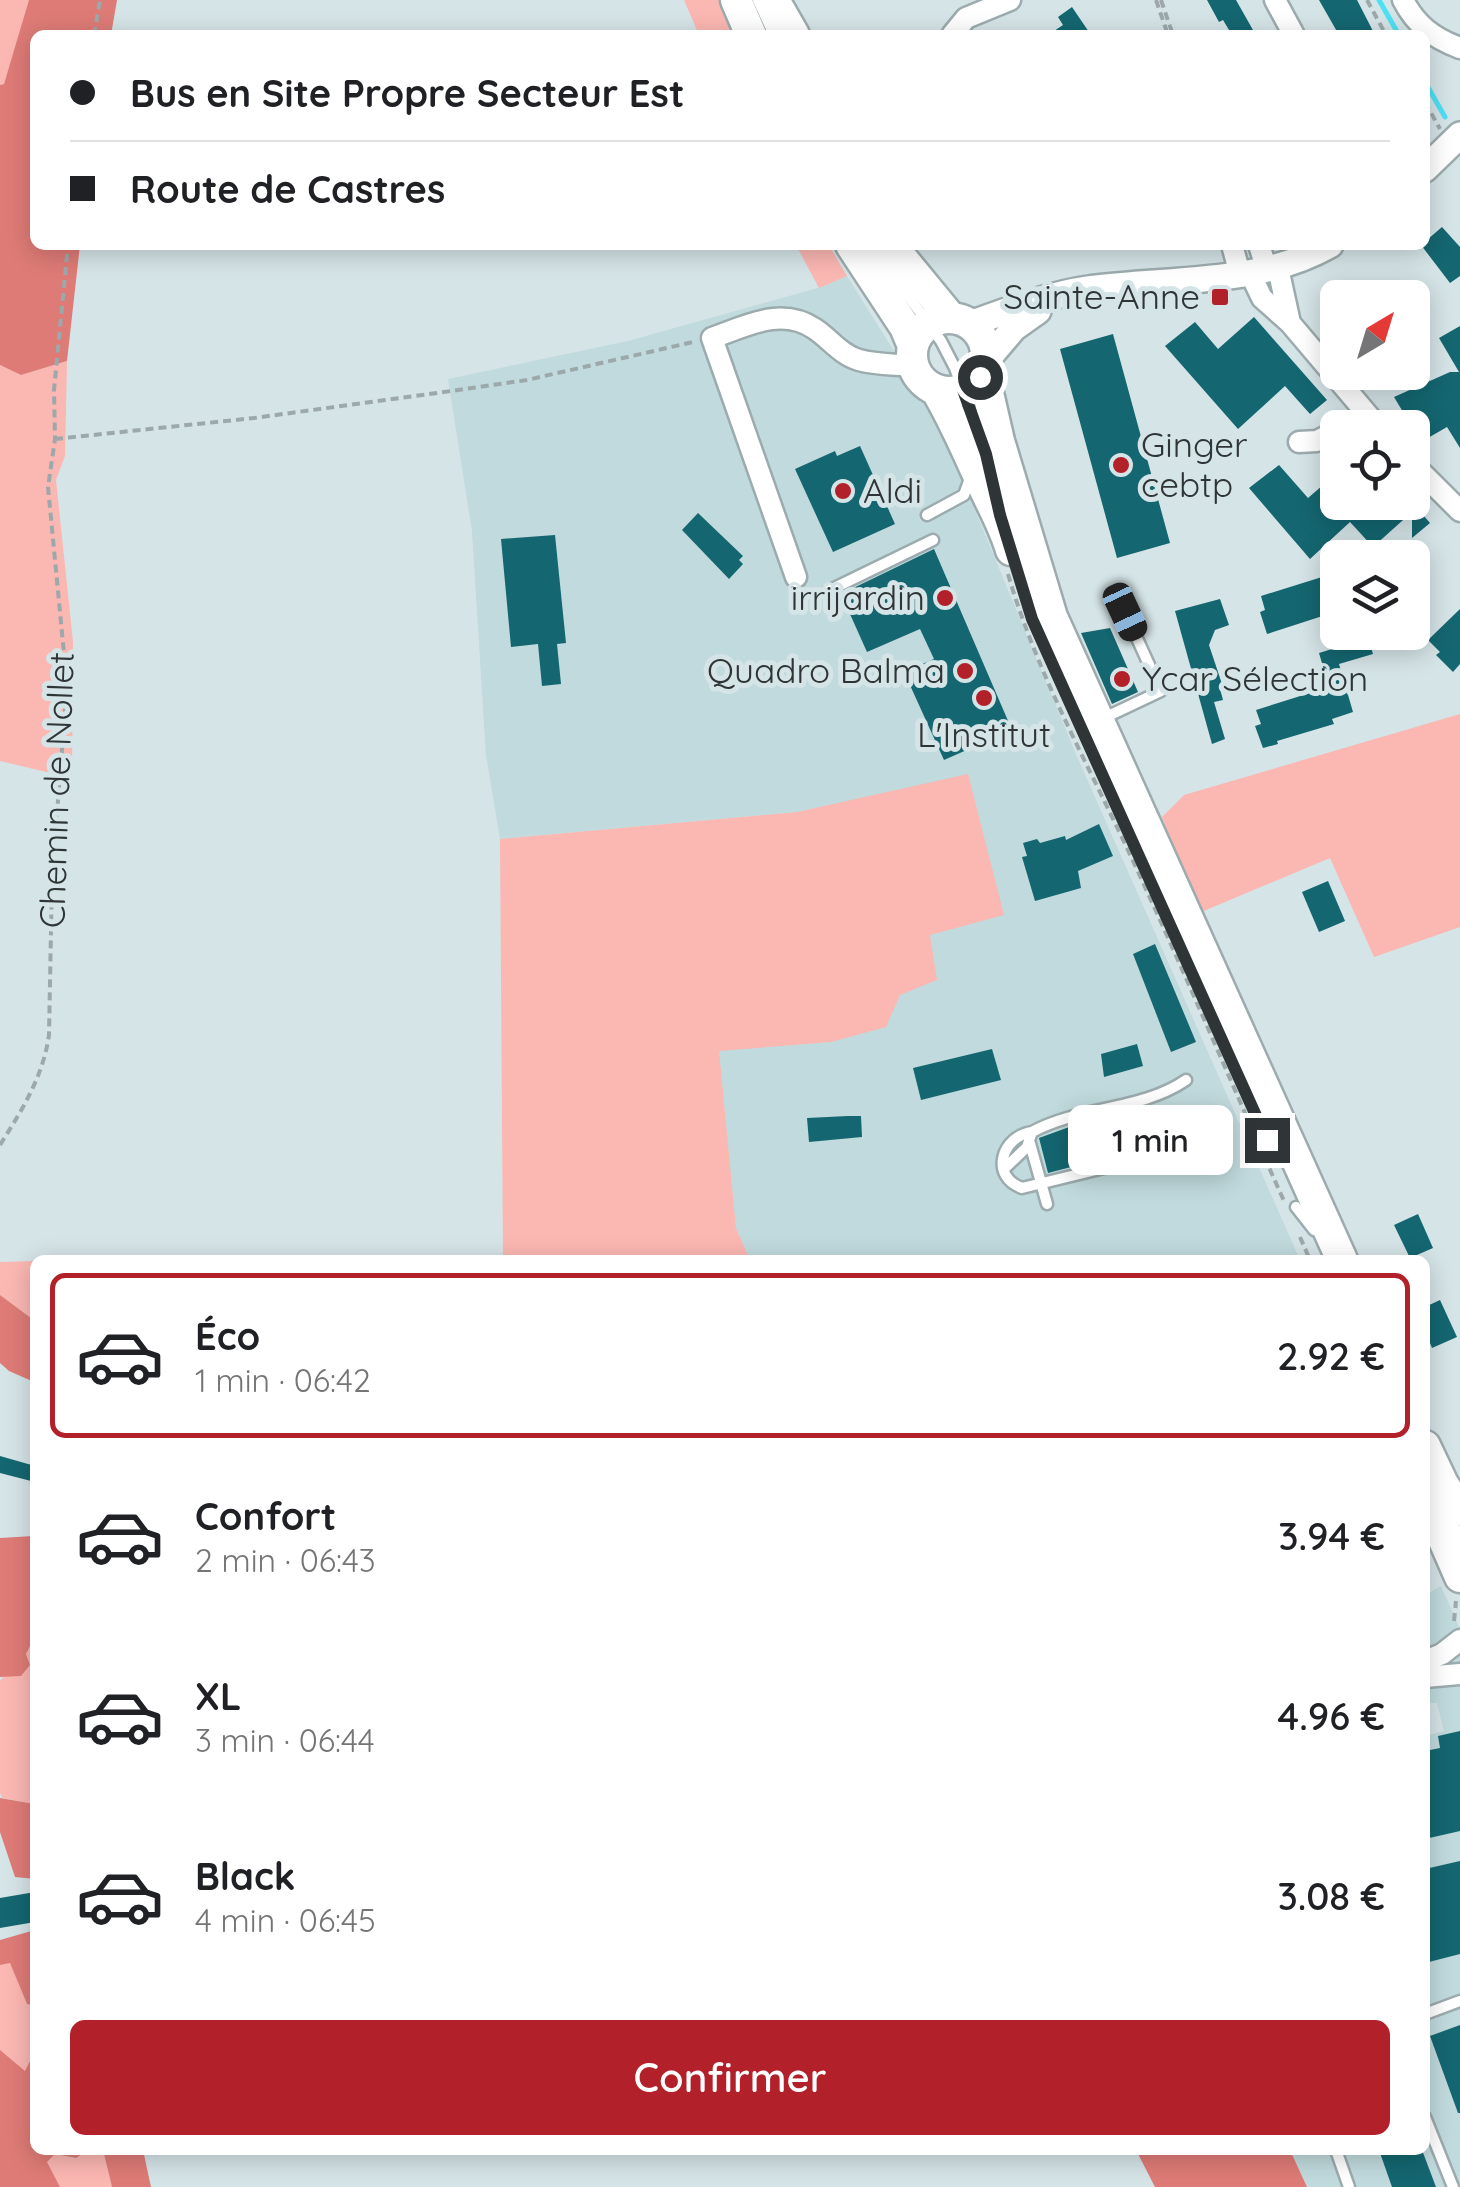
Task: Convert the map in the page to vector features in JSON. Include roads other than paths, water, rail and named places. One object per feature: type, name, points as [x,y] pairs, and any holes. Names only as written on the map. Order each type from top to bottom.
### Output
[{"type":"main road","points":[[736,0],[749,30]]},
{"type":"main road","points":[[774,0],[791,30]]},
{"type":"main road","points":[[855,250],[905,327],[935,335],[982,336],[956,422],[980,461],[1032,619],[1142,860],[1311,1255]]},
{"type":"main road","points":[[893,250],[935,335],[922,381],[967,378]]},
{"type":"main road","points":[[967,378],[999,441],[1052,617],[1340,1255]]},
{"type":"main road","points":[[1431,1484],[1460,1510]]},
{"type":"main road","points":[[1431,1484],[1460,1577]]},
{"type":"street","points":[[956,30],[966,18],[1010,0]]},
{"type":"street","points":[[1275,0],[1291,30]]},
{"type":"street","points":[[1402,0],[1424,30]]},
{"type":"street","points":[[1430,33],[1460,48]]},
{"type":"street","points":[[1430,164],[1454,141]]},
{"type":"street","points":[[1237,250],[1259,271],[1290,324],[1364,410]]},
{"type":"street","points":[[1259,250],[1259,271]]},
{"type":"street","points":[[796,578],[712,338],[766,318],[798,320],[858,360],[1034,300],[1103,287],[1259,271],[1316,250]]},
{"type":"street","points":[[967,378],[1014,328],[1058,297]]},
{"type":"street","points":[[1299,442],[1320,439]]},
{"type":"street","points":[[1430,482],[1460,511]]},
{"type":"street","points":[[1430,1658],[1460,1640]]},
{"type":"street","points":[[1430,1677],[1460,1674]]},
{"type":"lane","points":[[758,0],[772,30]]},
{"type":"lane","points":[[876,250],[935,335]]},
{"type":"lane","points":[[928,515],[964,495],[980,461]]},
{"type":"lane","points":[[980,461],[1018,539],[1047,633],[1089,728],[1274,1130],[1304,1175]]},
{"type":"lane","points":[[828,591],[932,540]]},
{"type":"lane","points":[[1097,721],[1161,691],[1125,612]]},
{"type":"lane","points":[[1178,1167],[1141,1159],[1022,1188],[1006,1180],[1002,1172],[1004,1150],[1012,1140],[1031,1136],[1062,1120],[1153,1096],[1186,1080]]},
{"type":"lane","points":[[1031,1136],[1047,1204]]},
{"type":"lane","points":[[1290,1202],[1318,1234],[1328,1255]]},
{"type":"lane","points":[[1431,1484],[1460,1535]]},
{"type":"lane","points":[[1431,1484],[1460,1535]]},
{"type":"lane","points":[[1430,2012],[1460,2001]]},
{"type":"lane","points":[[1430,2130],[1453,2187]]},
{"type":"lane","points":[[1338,2155],[1349,2187]]},
{"type":"waterway","points":[[1379,0],[1396,30]]},
{"type":"waterway","points":[[1430,91],[1445,117]]},
{"type":"place","name":"Sainte-Anne","points":[[1220,297]]},
{"type":"place","name":"Ginger cebtp","points":[[1121,465]]},
{"type":"place","name":"Aldi","points":[[843,491]]},
{"type":"place","name":"irrijardin","points":[[945,598]]},
{"type":"place","name":"Quadro Balma","points":[[965,671]]},
{"type":"place","name":"Ycar Sélection","points":[[1122,679]]},
{"type":"place","name":"L'Institut","points":[[984,698]]}]
